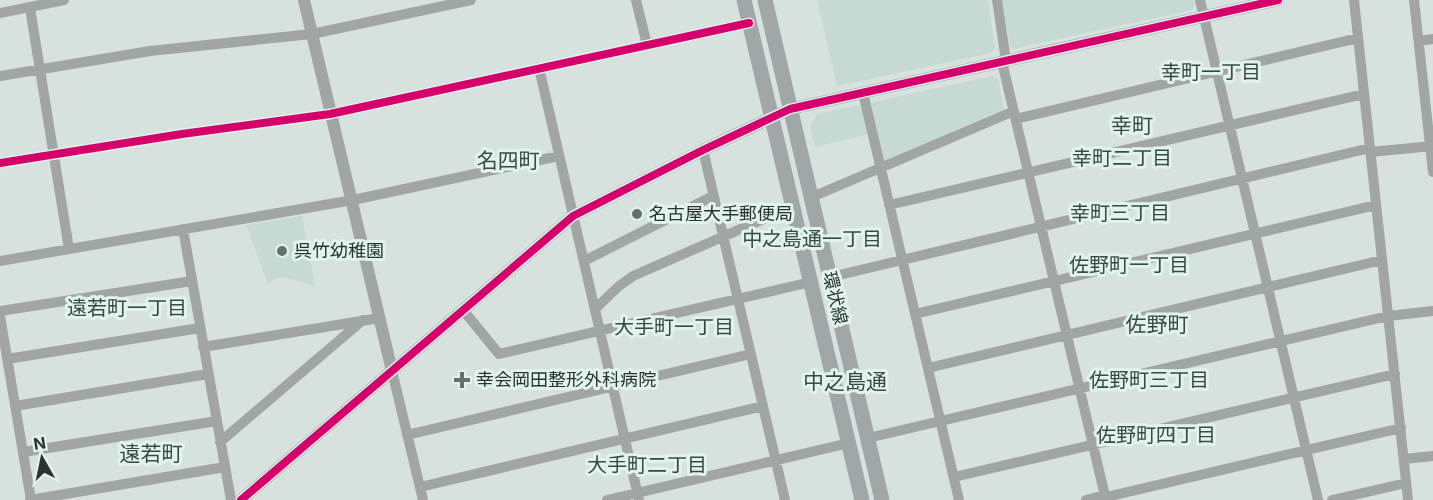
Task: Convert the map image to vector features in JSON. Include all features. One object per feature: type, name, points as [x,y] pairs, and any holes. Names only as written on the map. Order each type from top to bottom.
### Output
[{"type":"main road","name":"環状線","points":[[744,0],[862,500]]},
{"type":"main road","name":"環状線","points":[[765,0],[813,197],[882,500]]},
{"type":"street","points":[[0,13],[64,0]]},
{"type":"street","points":[[304,0],[423,500]]},
{"type":"street","points":[[0,76],[150,51],[312,34],[471,0]]},
{"type":"street","points":[[636,0],[647,45]]},
{"type":"street","points":[[997,0],[1004,61],[1015,115],[1106,497]]},
{"type":"street","points":[[1200,0],[1318,500]]},
{"type":"street","points":[[241,500],[573,216],[703,150],[790,109],[1278,0]]},
{"type":"street","points":[[1354,0],[1408,500]]},
{"type":"street","points":[[1414,0],[1432,146],[1433,172]]},
{"type":"street","points":[[30,8],[69,249]]},
{"type":"street","points":[[0,163],[182,134],[330,114],[749,23]]},
{"type":"street","points":[[813,197],[1015,115],[1216,72],[1358,38]]},
{"type":"street","points":[[1419,40],[1433,39]]},
{"type":"street","points":[[539,69],[638,496]]},
{"type":"street","points":[[863,93],[959,500]]},
{"type":"street","points":[[889,205],[1364,94]]},
{"type":"street","points":[[831,277],[1370,150],[1432,146]]},
{"type":"street","points":[[703,150],[785,500]]},
{"type":"street","points":[[0,261],[352,200],[559,156]]},
{"type":"street","points":[[584,261],[714,196]]},
{"type":"street","points":[[595,309],[633,276],[793,206]]},
{"type":"street","points":[[915,314],[1376,206]]},
{"type":"street","points":[[183,229],[231,500]]},
{"type":"street","points":[[928,368],[1382,260]]},
{"type":"street","points":[[0,311],[192,281]]},
{"type":"street","points":[[463,310],[499,354],[811,282]]},
{"type":"street","points":[[868,438],[1388,316],[1433,311]]},
{"type":"street","points":[[0,316],[31,500],[225,467]]},
{"type":"street","points":[[204,347],[380,318]]},
{"type":"street","points":[[220,442],[363,320]]},
{"type":"street","points":[[7,359],[200,328]]},
{"type":"street","points":[[408,435],[751,354]]},
{"type":"street","points":[[15,406],[208,374]]},
{"type":"street","points":[[954,477],[1395,374]]},
{"type":"street","points":[[420,487],[763,406]]},
{"type":"street","points":[[23,452],[217,421]]},
{"type":"street","points":[[1086,500],[1401,428]]},
{"type":"street","points":[[607,500],[638,496],[849,443]]},
{"type":"street","points":[[1404,459],[1433,456]]},
{"type":"street","points":[[1332,500],[1407,483]]},
{"type":"shaded area","points":[[817,0],[988,0],[995,47],[991,53],[837,86]]},
{"type":"shaded area","points":[[1002,0],[1194,0],[1195,5],[1192,10],[1013,49],[1010,46]]},
{"type":"shaded area","points":[[993,76],[998,79],[1004,109],[884,161],[877,132],[815,147],[810,127],[817,114]]},
{"type":"shaded area","name":"呉竹幼稚園","points":[[302,216],[315,286],[284,277],[276,278],[268,284],[246,225]]},
{"type":"cycle path","points":[[241,500],[573,216],[703,150],[790,109],[1278,0]]},
{"type":"cycle path","points":[[0,163],[182,134],[330,114],[749,23]]},
{"type":"place","name":"名古屋大手郵便局","points":[[637,214]]},
{"type":"place","name":"呉竹幼稚園","points":[[282,251]]},
{"type":"place","name":"幸会岡田整形外科病院","points":[[462,380]]},
{"type":"district","name":"幸町一丁目","points":[[1211,72]]},
{"type":"district","name":"幸町","points":[[1132,126]]},
{"type":"district","name":"幸町二丁目","points":[[1122,158]]},
{"type":"district","name":"名四町","points":[[508,161]]},
{"type":"district","name":"幸町三丁目","points":[[1120,213]]},
{"type":"district","name":"中之島通一丁目","points":[[812,239]]},
{"type":"district","name":"佐野町一丁目","points":[[1129,265]]},
{"type":"district","name":"遠若町一丁目","points":[[127,308]]},
{"type":"district","name":"佐野町","points":[[1157,325]]},
{"type":"district","name":"大手町一丁目","points":[[674,327]]},
{"type":"district","name":"佐野町三丁目","points":[[1149,380]]},
{"type":"district","name":"中之島通","points":[[845,382]]},
{"type":"district","name":"佐野町四丁目","points":[[1156,435]]},
{"type":"district","name":"遠若町","points":[[151,454]]},
{"type":"district","name":"大手町二丁目","points":[[647,465]]}]
